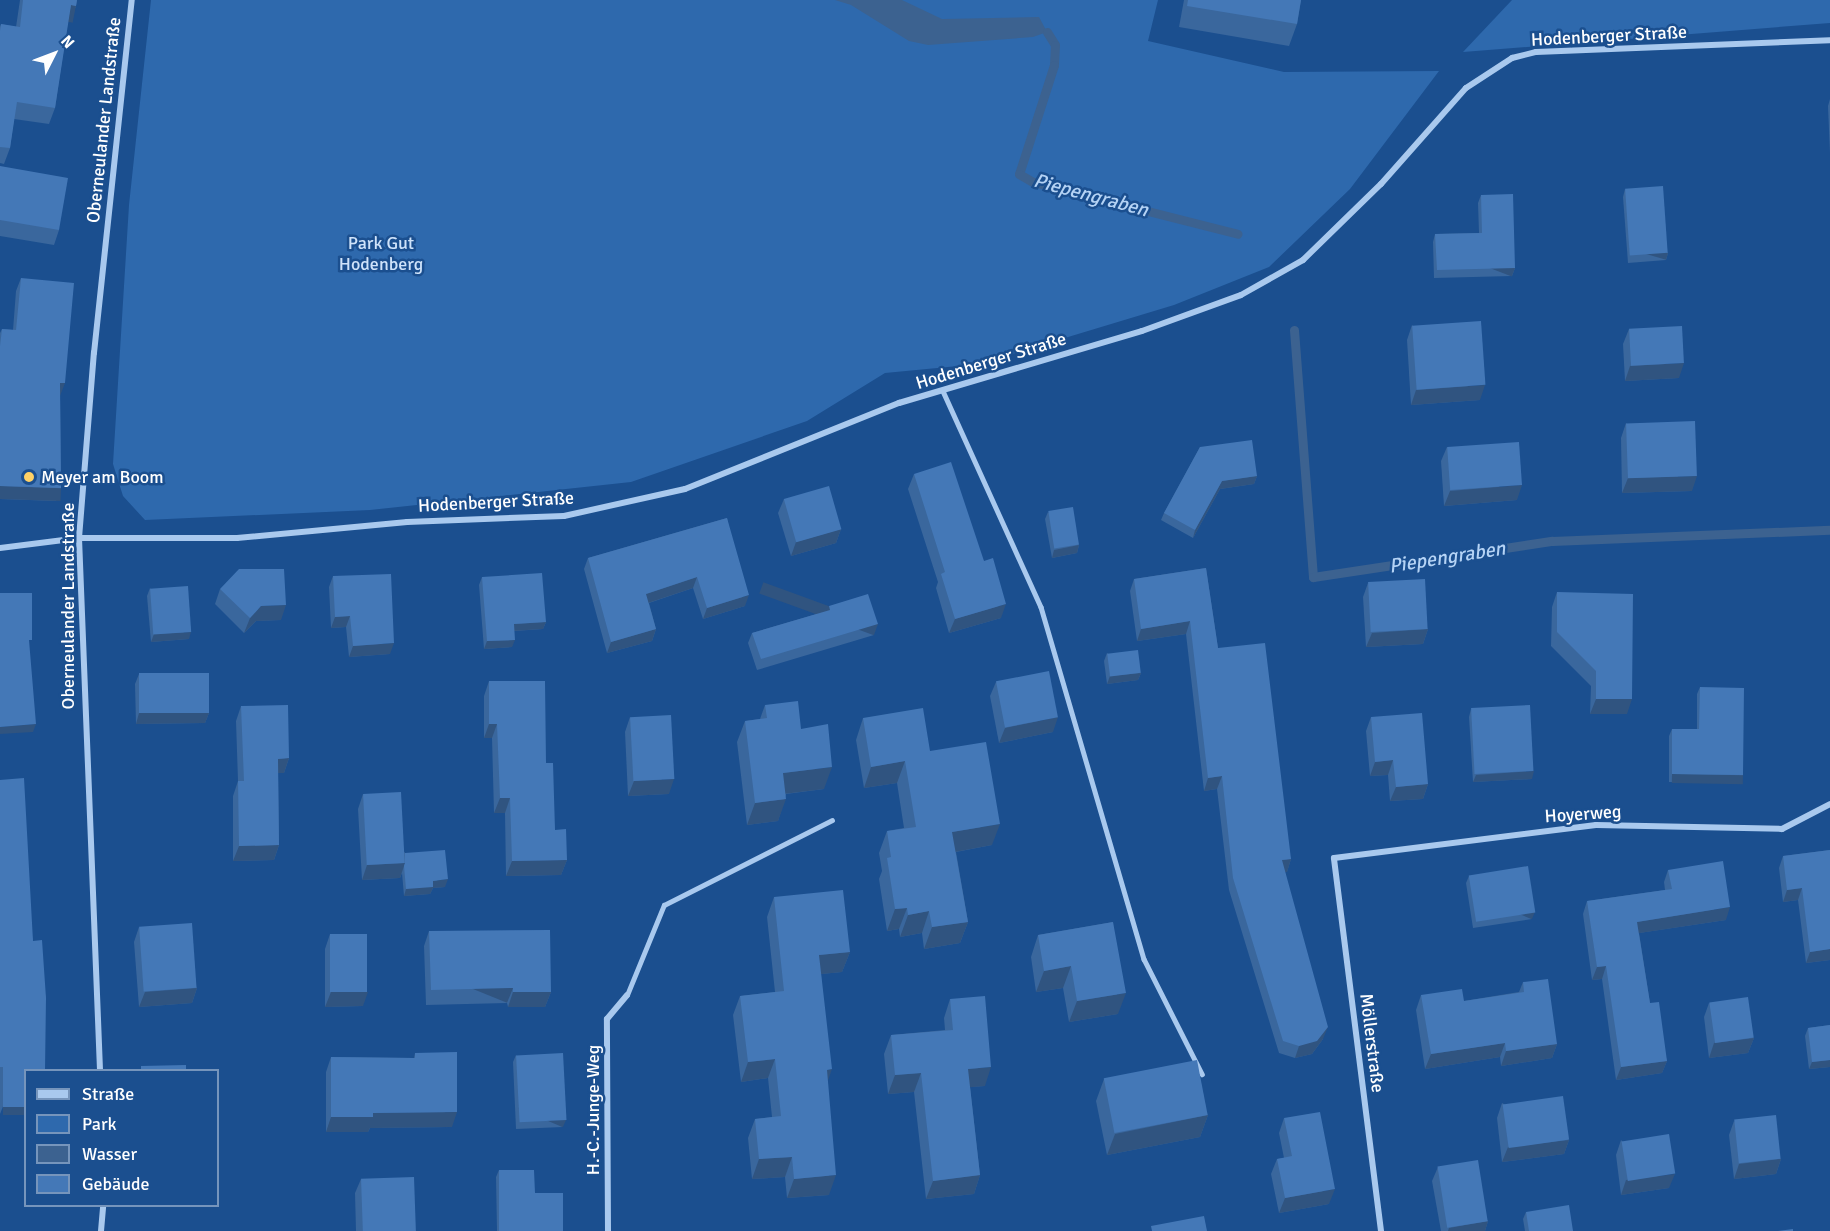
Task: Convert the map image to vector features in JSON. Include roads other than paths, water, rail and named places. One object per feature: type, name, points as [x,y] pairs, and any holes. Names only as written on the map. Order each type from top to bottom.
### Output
[{"type":"street","name":"Oberneulander Landstraße","points":[[100,1069],[79,538],[94,353],[132,0]]},
{"type":"street","name":"Hodenberger Straße","points":[[0,548],[79,538],[237,538],[407,522],[564,516],[685,489],[898,404],[1142,331],[1230,300],[1303,260],[1381,184],[1466,88],[1512,58],[1536,52],[1830,40]]},
{"type":"street","name":"Hoyerweg","points":[[1334,858],[1596,825],[1782,829],[1830,804]]},
{"type":"street","name":"Möllerstraße","points":[[1334,858],[1381,1231]]},
{"type":"street","name":"H.-C.-Junge-Weg","points":[[608,1231],[607,1019],[627,995]]},
{"type":"street","points":[[101,1231],[103,1207]]},
{"type":"lane","points":[[942,391],[1041,607],[1144,959],[1202,1074]]},
{"type":"lane","points":[[627,995],[664,905],[832,820]]},
{"type":"water","points":[[835,0],[902,0],[942,19],[1039,17],[1047,32],[1033,37],[928,45],[909,41],[851,5]]},
{"type":"waterway","name":"Piepengraben","points":[[1047,32],[1055,45],[1054,65],[1019,174],[1033,182],[1238,234]]},
{"type":"waterway","name":"Piepengraben","points":[[1294,330],[1313,577],[1552,541],[1830,530]]},
{"type":"place","name":"Meyer am Boom","points":[[29,477]]},
{"type":"park label","name":"Park Gut Hodenberg","points":[[381,254]]}]
